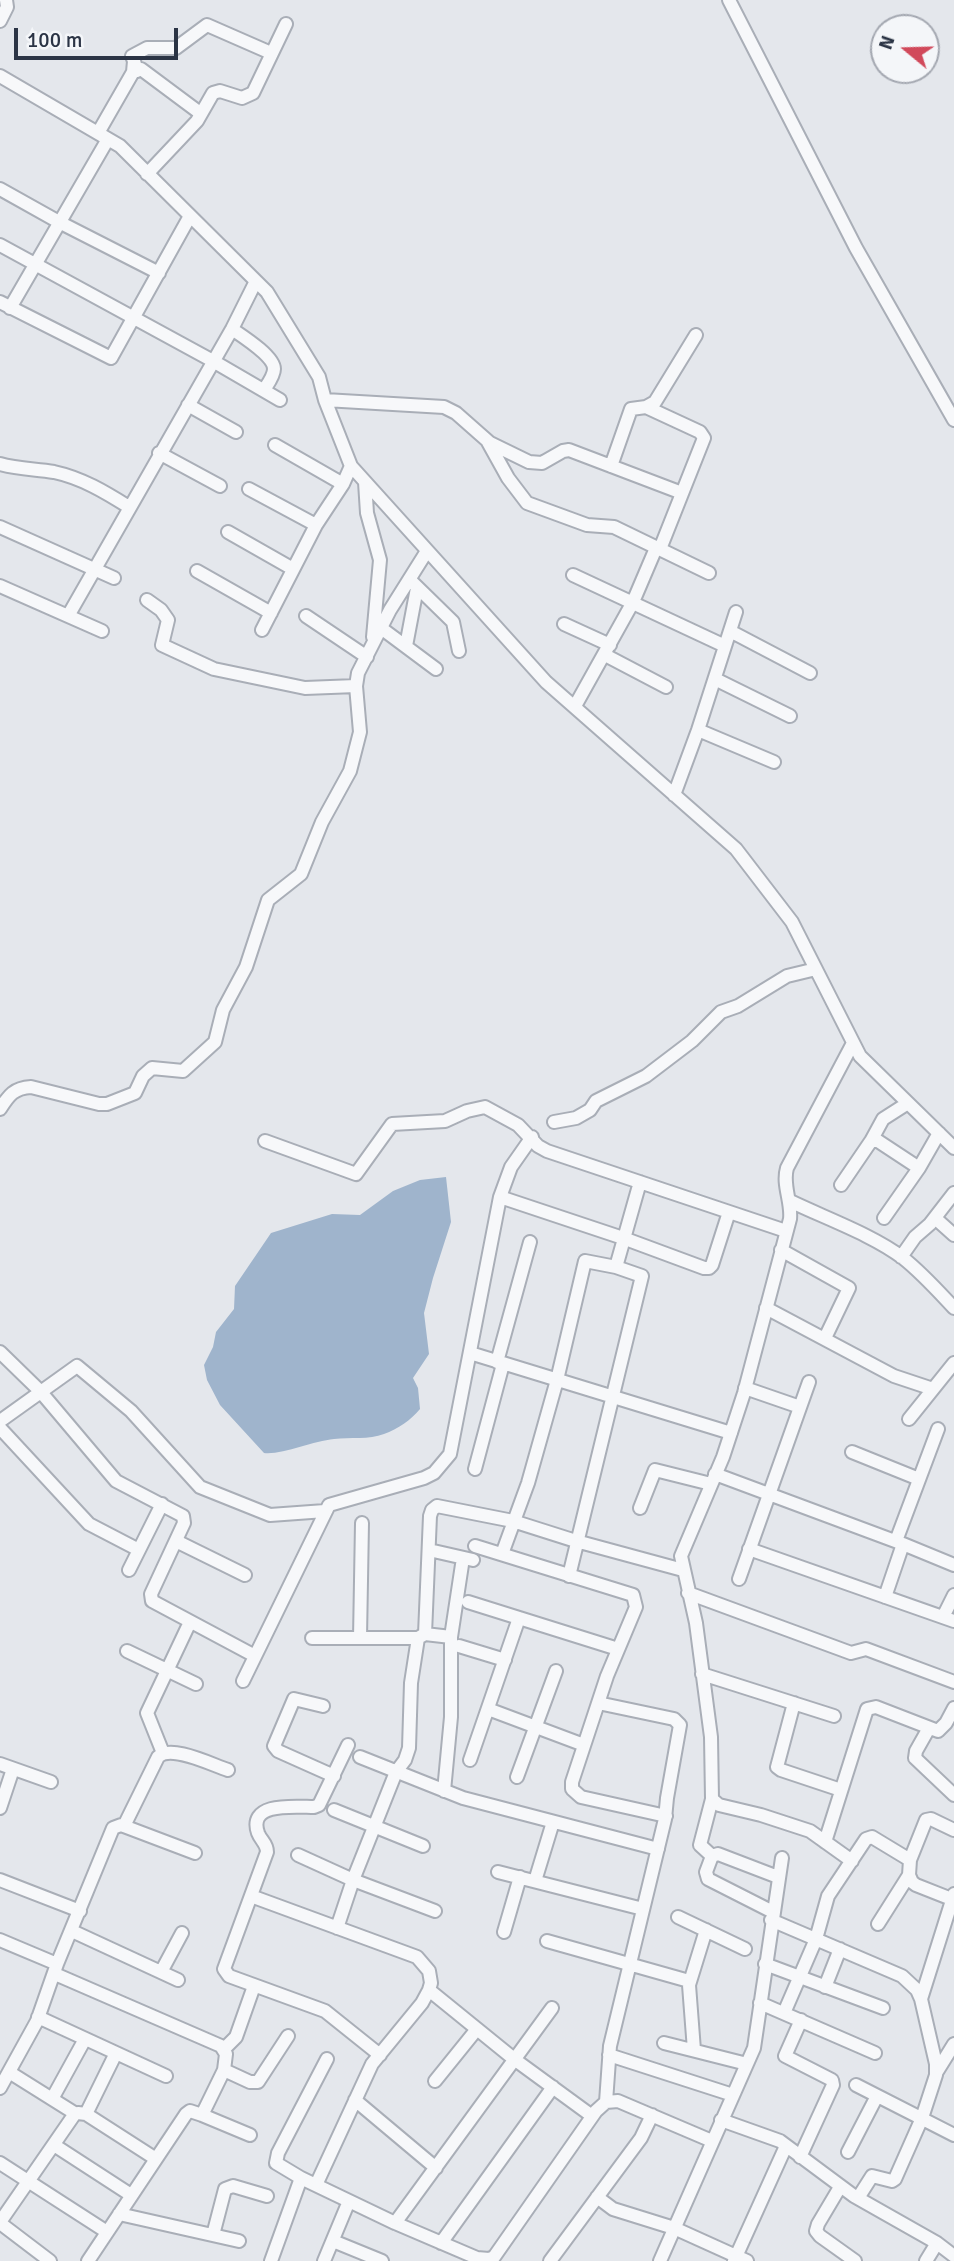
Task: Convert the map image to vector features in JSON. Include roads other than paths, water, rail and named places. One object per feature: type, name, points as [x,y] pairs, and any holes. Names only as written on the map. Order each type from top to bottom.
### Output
[{"type":"street","points":[[0,22],[7,7],[6,0]]},
{"type":"street","points":[[729,0],[856,248],[954,420]]},
{"type":"street","points":[[147,174],[197,121],[214,93],[220,91],[242,98],[250,95],[286,24]]},
{"type":"street","points":[[200,113],[141,69],[138,71],[132,56],[147,48],[176,48],[207,25],[271,53]]},
{"type":"street","points":[[134,61],[133,72],[59,222],[36,264],[5,305],[111,358],[190,216]]},
{"type":"street","points":[[0,76],[120,146],[267,292],[319,377],[325,400],[351,466],[546,682],[736,849],[792,922],[860,1056],[954,1147]]},
{"type":"street","points":[[0,189],[159,273]]},
{"type":"street","points":[[0,245],[214,360],[280,400]]},
{"type":"street","points":[[68,616],[232,329],[256,281]]},
{"type":"street","points":[[232,329],[256,346],[273,365],[274,373],[264,390]]},
{"type":"street","points":[[611,466],[629,412],[633,408],[646,407],[655,402],[696,335]]},
{"type":"street","points":[[325,400],[443,407],[456,413],[488,441],[529,462],[542,463],[569,450],[682,493]]},
{"type":"street","points":[[188,405],[236,432]]},
{"type":"street","points":[[575,706],[633,602],[704,438],[700,432],[646,407]]},
{"type":"street","points":[[488,441],[508,478],[527,503],[587,526],[614,527],[709,573]]},
{"type":"street","points":[[275,445],[343,484]]},
{"type":"street","points":[[159,453],[220,486]]},
{"type":"street","points":[[0,464],[80,479],[129,507]]},
{"type":"street","points":[[262,630],[316,525],[343,484],[351,466]]},
{"type":"street","points":[[365,482],[367,513],[380,559],[373,645]]},
{"type":"street","points":[[249,489],[316,525]]},
{"type":"street","points":[[0,527],[114,578]]},
{"type":"street","points":[[228,532],[293,569]]},
{"type":"street","points":[[405,646],[414,584],[427,551]]},
{"type":"street","points":[[197,571],[271,614]]},
{"type":"street","points":[[573,575],[725,646]]},
{"type":"street","points":[[0,1109],[12,1092],[21,1087],[32,1087],[107,1104],[135,1093],[144,1076],[152,1068],[183,1071],[213,1046],[223,1010],[246,967],[268,900],[301,874],[322,822],[350,771],[360,732],[356,687],[358,673],[394,603],[414,584]]},
{"type":"street","points":[[414,584],[453,622],[459,651]]},
{"type":"street","points":[[0,586],[102,631]]},
{"type":"street","points":[[148,600],[161,610],[168,620],[162,645],[203,666],[298,687],[356,687]]},
{"type":"street","points":[[674,795],[736,612]]},
{"type":"street","points":[[306,616],[367,657]]},
{"type":"street","points":[[564,624],[666,687]]},
{"type":"street","points":[[381,628],[436,669]]},
{"type":"street","points":[[730,631],[810,673]]},
{"type":"street","points":[[715,679],[790,716]]},
{"type":"street","points":[[698,730],[774,762]]},
{"type":"street","points":[[554,1122],[576,1118],[590,1110],[596,1101],[646,1076],[692,1041],[721,1012],[738,1006],[787,976],[816,969]]},
{"type":"street","points":[[778,1877],[722,1855],[712,1856],[700,1845],[712,1799],[711,1737],[696,1623],[681,1556],[731,1433],[745,1388],[790,1219],[787,1168],[853,1043]]},
{"type":"street","points":[[841,1185],[883,1119],[908,1103]]},
{"type":"street","points":[[265,1142],[356,1174],[393,1124],[445,1121],[467,1111],[485,1107],[518,1125],[538,1146],[547,1151],[786,1231]]},
{"type":"street","points":[[884,1218],[919,1168],[939,1133]]},
{"type":"street","points":[[243,1681],[325,1511],[335,1503],[424,1478],[443,1465],[450,1454],[500,1197],[511,1167],[532,1137]]},
{"type":"street","points":[[870,1141],[878,1141],[919,1168]]},
{"type":"street","points":[[616,1267],[640,1182]]},
{"type":"street","points":[[901,1257],[954,1193]]},
{"type":"street","points":[[500,1197],[709,1268],[729,1212]]},
{"type":"street","points":[[790,1201],[901,1257],[928,1280],[954,1308]]},
{"type":"street","points":[[935,1219],[954,1235]]},
{"type":"street","points":[[475,1469],[530,1242]]},
{"type":"street","points":[[781,1250],[849,1288],[825,1338]]},
{"type":"street","points":[[502,1554],[528,1483],[557,1380],[585,1261],[616,1267],[642,1276],[569,1576]]},
{"type":"street","points":[[766,1308],[894,1376],[933,1390]]},
{"type":"street","points":[[0,1352],[40,1391],[116,1481],[181,1513],[185,1519],[151,1597],[156,1604],[255,1656]]},
{"type":"street","points":[[470,1353],[731,1433]]},
{"type":"street","points":[[0,1421],[73,1367],[82,1368],[131,1410],[200,1487],[270,1515],[325,1511]]},
{"type":"street","points":[[909,1419],[952,1370]]},
{"type":"street","points":[[739,1579],[809,1382]]},
{"type":"street","points":[[745,1388],[800,1407]]},
{"type":"street","points":[[0,1428],[84,1519],[139,1550]]},
{"type":"street","points":[[885,1598],[919,1479],[938,1429]]},
{"type":"street","points":[[852,1452],[919,1479]]},
{"type":"street","points":[[640,1508],[655,1470],[713,1479],[768,1493],[954,1565]]},
{"type":"street","points":[[129,1570],[162,1504]]},
{"type":"street","points":[[337,1928],[396,1772],[405,1760],[409,1748],[411,1683],[421,1636],[432,1510],[437,1506],[513,1521],[683,1570]]},
{"type":"street","points":[[360,1638],[362,1523]]},
{"type":"street","points":[[176,1541],[246,1575]]},
{"type":"street","points":[[475,1546],[633,1595],[636,1607],[598,1703],[572,1789],[576,1794],[666,1816]]},
{"type":"street","points":[[749,1549],[948,1619],[954,1595]]},
{"type":"street","points":[[429,1550],[468,1559],[455,1642],[444,1791]]},
{"type":"street","points":[[688,1593],[851,1653],[866,1649],[954,1682]]},
{"type":"street","points":[[468,1602],[618,1649]]},
{"type":"street","points":[[470,1760],[519,1618]]},
{"type":"street","points":[[163,1753],[146,1713],[190,1622]]},
{"type":"street","points":[[312,1638],[421,1636],[455,1642],[505,1660]]},
{"type":"street","points":[[127,1651],[196,1684]]},
{"type":"street","points":[[517,1777],[556,1671]]},
{"type":"street","points":[[702,1674],[834,1716]]},
{"type":"street","points":[[323,1706],[294,1699],[274,1746],[278,1751],[334,1776]]},
{"type":"street","points":[[598,1703],[674,1719],[680,1725],[666,1816],[609,2054],[606,2102]]},
{"type":"street","points":[[793,1703],[777,1767],[842,1790]]},
{"type":"street","points":[[825,1842],[867,1709],[876,1707],[938,1731],[950,1726],[954,1708]]},
{"type":"street","points":[[488,1709],[584,1745]]},
{"type":"street","points":[[929,1728],[915,1758],[954,1795]]},
{"type":"street","points":[[348,1745],[319,1805],[276,1808],[266,1810],[260,1816],[258,1835],[265,1843],[267,1853],[224,1969],[229,1976],[325,2011],[380,2054]]},
{"type":"street","points":[[124,1826],[158,1757],[163,1753],[173,1751],[228,1770]]},
{"type":"street","points":[[360,1757],[444,1791],[658,1849]]},
{"type":"street","points":[[0,1764],[51,1782]]},
{"type":"street","points":[[0,1808],[13,1769]]},
{"type":"street","points":[[712,1799],[719,1805],[794,1824],[810,1831],[852,1861]]},
{"type":"street","points":[[334,1810],[424,1846]]},
{"type":"street","points":[[922,1998],[954,1897],[912,1882],[909,1875],[910,1860],[924,1822],[928,1818],[954,1829]]},
{"type":"street","points":[[535,1881],[553,1822]]},
{"type":"street","points":[[0,2088],[38,2017],[110,1831],[117,1824],[194,1853]]},
{"type":"street","points":[[784,2013],[816,1939],[828,1896],[866,1839],[872,1837],[910,1860]]},
{"type":"street","points":[[298,1855],[435,1911]]},
{"type":"street","points":[[712,1856],[706,1872],[708,1879],[816,1939],[902,1976],[922,1998],[936,2074]]},
{"type":"street","points":[[660,2261],[754,2048],[782,1858]]},
{"type":"street","points":[[498,1871],[643,1909]]},
{"type":"street","points":[[878,1924],[909,1875]]},
{"type":"street","points":[[503,1932],[520,1877]]},
{"type":"street","points":[[0,1880],[80,1911]]},
{"type":"street","points":[[251,1896],[416,1957],[429,1970],[429,1990],[422,2003],[372,2064],[316,2185]]},
{"type":"street","points":[[678,1917],[745,1949]]},
{"type":"street","points":[[694,2050],[689,2006],[690,1981],[706,1930]]},
{"type":"street","points":[[72,1931],[178,1980]]},
{"type":"street","points":[[161,1972],[182,1933]]},
{"type":"street","points":[[0,1940],[224,2049]]},
{"type":"street","points":[[547,1941],[690,1981]]},
{"type":"street","points":[[825,1987],[840,1949]]},
{"type":"street","points":[[765,1964],[883,2008]]},
{"type":"street","points":[[224,2049],[236,2037],[254,1986]]},
{"type":"street","points":[[429,1990],[514,2059],[592,2116]]},
{"type":"street","points":[[760,2003],[875,2053]]},
{"type":"street","points":[[396,2223],[552,2007]]},
{"type":"street","points":[[38,2017],[166,2076]]},
{"type":"street","points":[[800,2157],[833,2085],[832,2080],[785,2056],[801,2020]]},
{"type":"street","points":[[435,2081],[477,2029]]},
{"type":"street","points":[[224,2070],[250,2082],[258,2082],[288,2036]]},
{"type":"street","points":[[52,2099],[85,2039]]},
{"type":"street","points":[[664,2043],[747,2064]]},
{"type":"street","points":[[858,2198],[872,2176],[892,2181],[895,2179],[922,2118],[936,2074],[954,2045]]},
{"type":"street","points":[[202,2115],[224,2070],[224,2049]]},
{"type":"street","points":[[50,2261],[0,2222],[54,2145],[81,2114],[117,2053]]},
{"type":"street","points":[[609,2054],[733,2095]]},
{"type":"street","points":[[327,2059],[276,2158],[276,2164],[441,2243],[463,2257],[494,2257],[592,2116],[606,2102],[618,2101],[712,2141]]},
{"type":"street","points":[[9,2072],[156,2159]]},
{"type":"street","points":[[856,2085],[954,2135]]},
{"type":"street","points":[[441,2243],[553,2087]]},
{"type":"street","points":[[848,2152],[877,2096]]},
{"type":"street","points":[[355,2100],[436,2168]]},
{"type":"street","points":[[90,2261],[131,2194],[186,2114],[190,2112],[202,2115],[250,2135]]},
{"type":"street","points":[[550,2261],[641,2138],[652,2116]]},
{"type":"street","points":[[722,2120],[775,2139],[841,2187],[954,2256]]},
{"type":"street","points":[[54,2145],[131,2194]]},
{"type":"street","points":[[597,2197],[613,2209],[674,2228],[739,2259],[786,2146]]},
{"type":"street","points":[[0,2163],[107,2232]]},
{"type":"street","points":[[271,2261],[301,2178]]},
{"type":"street","points":[[213,2235],[225,2189],[233,2186],[267,2196]]},
{"type":"street","points":[[841,2187],[816,2231],[855,2261]]},
{"type":"street","points":[[324,2261],[349,2201]]},
{"type":"street","points":[[119,2214],[239,2241]]},
{"type":"street","points":[[333,2241],[382,2261]]},
{"type":"street","points":[[926,2261],[937,2244]]},
{"type":"water","points":[[446,1177],[451,1222],[424,1313],[429,1354],[413,1378],[418,1388],[420,1409],[399,1427],[378,1436],[334,1439],[280,1452],[264,1453],[220,1405],[207,1380],[204,1365],[213,1347],[216,1332],[234,1309],[235,1286],[271,1233],[332,1214],[360,1215],[393,1191],[420,1180]]}]
